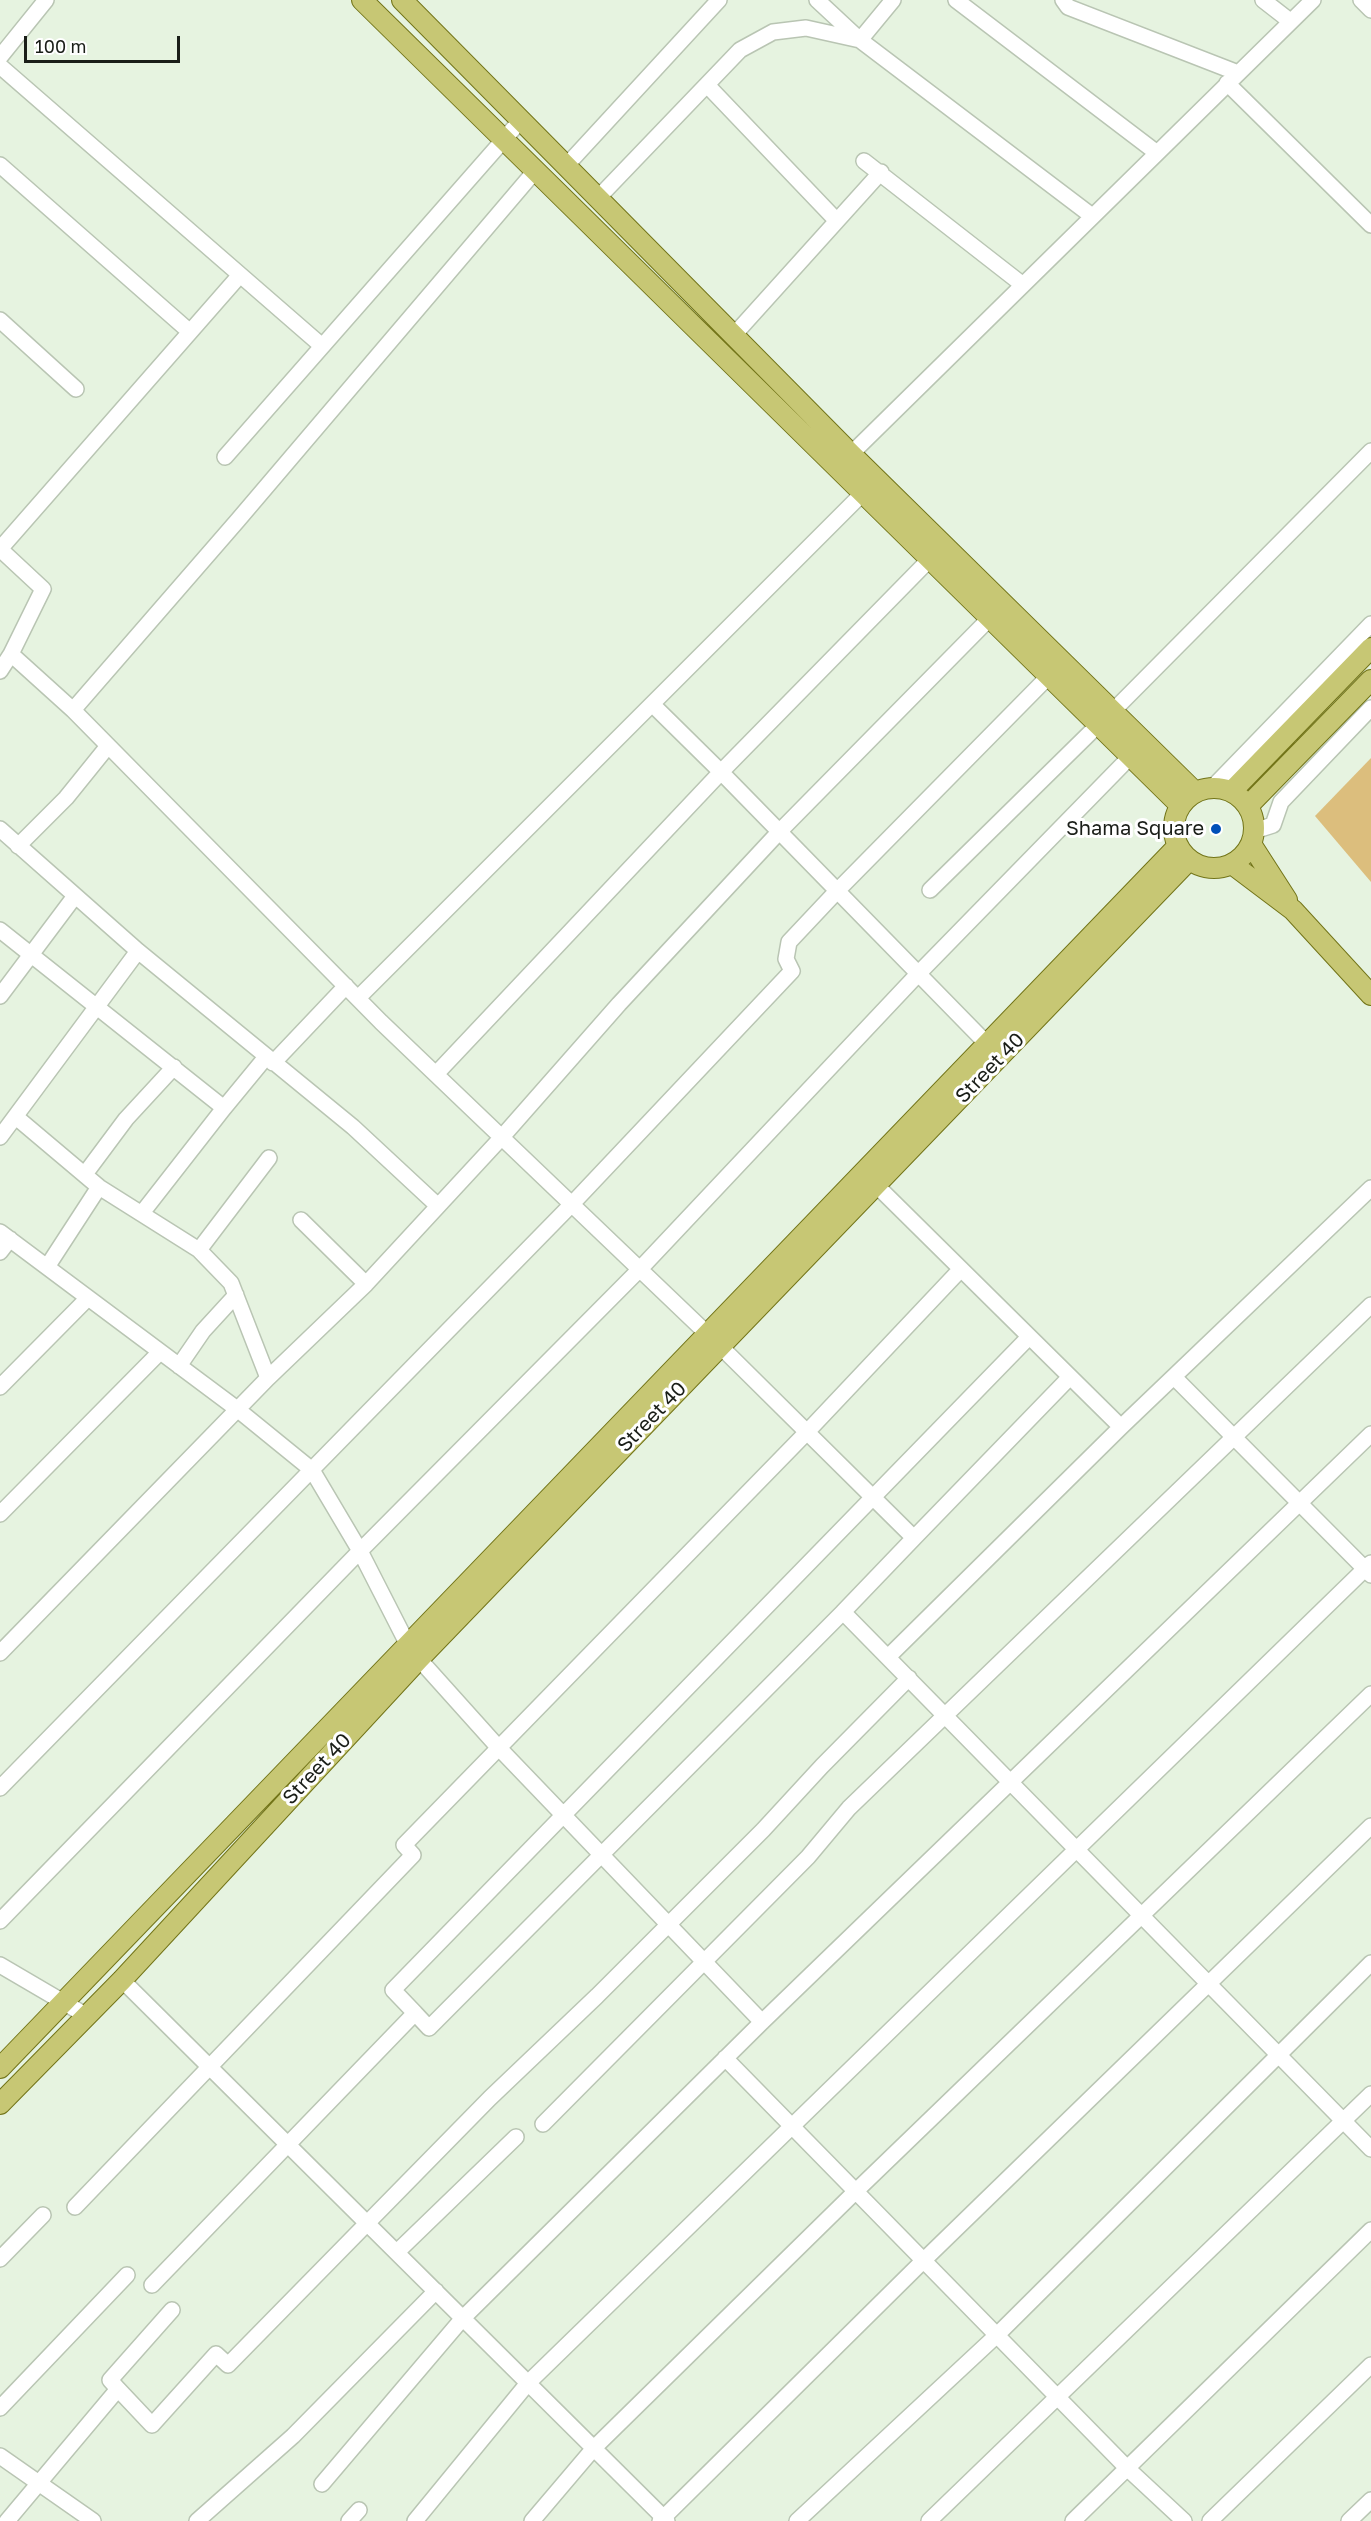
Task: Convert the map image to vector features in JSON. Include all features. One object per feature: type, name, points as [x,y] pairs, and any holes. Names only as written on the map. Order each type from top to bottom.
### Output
[{"type":"main road","points":[[362,0],[1129,758],[1180,805]]},
{"type":"main road","points":[[402,0],[851,454],[1113,711],[1213,790],[1248,806],[1253,818],[1252,838],[1243,856],[1232,864],[1210,868],[1183,853],[1173,835],[1174,819],[1180,805],[1213,790],[1371,648]]},
{"type":"main road","points":[[1248,806],[1371,680]]},
{"type":"main road","points":[[1252,838],[1293,910]]},
{"type":"main road","points":[[714,1340],[1183,853]]},
{"type":"main road","points":[[1232,864],[1293,910],[1371,994]]},
{"type":"main road","name":"Street 40","points":[[3,2096],[122,1980],[413,1652],[714,1340],[876,1185],[994,1051]]},
{"type":"main road","points":[[0,2068],[413,1652]]},
{"type":"street","points":[[0,57],[46,0]]},
{"type":"street","points":[[566,166],[719,0]]},
{"type":"street","points":[[817,0],[860,40],[1092,216]]},
{"type":"street","points":[[860,40],[893,0]]},
{"type":"street","points":[[956,0],[1157,153]]},
{"type":"street","points":[[1063,0],[1068,6],[1233,78],[1371,225]]},
{"type":"street","points":[[1263,0],[1290,21]]},
{"type":"street","points":[[851,454],[1313,0]]},
{"type":"street","points":[[1361,0],[1371,10]]},
{"type":"street","points":[[598,198],[740,50],[773,32],[806,28],[860,40]]},
{"type":"street","points":[[0,66],[322,346]]},
{"type":"street","points":[[707,85],[836,220]]},
{"type":"street","points":[[225,457],[521,120]]},
{"type":"street","points":[[864,161],[1023,285]]},
{"type":"street","points":[[0,165],[190,332]]},
{"type":"street","points":[[73,710],[246,512],[535,171]]},
{"type":"street","points":[[734,335],[881,172]]},
{"type":"street","points":[[0,671],[43,590],[0,549],[240,275]]},
{"type":"street","points":[[0,320],[76,389]]},
{"type":"street","points":[[1113,711],[1371,451]]},
{"type":"street","points":[[358,998],[862,494]]},
{"type":"street","points":[[436,1074],[722,772],[928,560]]},
{"type":"street","points":[[0,1653],[237,1409],[366,1284],[502,1137],[619,1004],[779,832],[989,619]]},
{"type":"street","points":[[1213,790],[1371,624]]},
{"type":"street","points":[[11,654],[73,710],[345,986],[714,1340],[914,1538]]},
{"type":"street","points":[[0,1788],[571,1204],[792,971],[786,959],[789,942],[1048,677]]},
{"type":"street","points":[[652,704],[722,772],[994,1051]]},
{"type":"street","points":[[1252,838],[1272,825],[1281,802],[1371,708]]},
{"type":"street","points":[[930,890],[1097,726]]},
{"type":"street","points":[[18,846],[66,798],[108,746]]},
{"type":"street","points":[[0,1921],[360,1551],[640,1269],[918,974],[1129,758]]},
{"type":"street","points":[[0,829],[138,951],[353,1127],[438,1206]]},
{"type":"street","points":[[0,996],[75,896]]},
{"type":"street","points":[[0,930],[224,1108]]},
{"type":"street","points":[[0,1137],[138,951]]},
{"type":"street","points":[[142,1213],[224,1108],[345,986]]},
{"type":"street","points":[[86,1174],[126,1119],[174,1067]]},
{"type":"street","points":[[16,1117],[99,1187],[199,1250],[231,1283],[268,1378]]},
{"type":"street","points":[[199,1250],[269,1158]]},
{"type":"street","points":[[876,1185],[1121,1427]]},
{"type":"street","points":[[47,1267],[99,1187]]},
{"type":"street","points":[[888,1657],[1121,1427],[1371,1188]]},
{"type":"street","points":[[301,1220],[366,1284]]},
{"type":"street","points":[[3,1241],[47,1267],[237,1409],[312,1470],[360,1551],[413,1652],[498,1747],[762,2022]]},
{"type":"street","points":[[75,2207],[211,2068],[413,1855],[404,1845],[807,1432],[961,1269]]},
{"type":"street","points":[[179,1366],[203,1330],[236,1295]]},
{"type":"street","points":[[0,1387],[88,1298]]},
{"type":"street","points":[[543,2124],[808,1857],[849,1808],[1371,1305]]},
{"type":"street","points":[[1029,1337],[393,1990],[429,2028],[843,1612],[1070,1377]]},
{"type":"street","points":[[0,1514],[160,1352]]},
{"type":"street","points":[[415,2521],[528,2383],[1076,1849],[1369,1569],[1299,1504],[1174,1377]]},
{"type":"street","points":[[322,2484],[463,2318],[725,2058],[1371,1434]]},
{"type":"street","points":[[843,1612],[1371,2149]]},
{"type":"street","points":[[172,2310],[110,2380],[152,2425],[216,2354],[228,2366],[366,2222],[669,1925],[909,1678]]},
{"type":"street","points":[[532,2521],[594,2448],[1371,1694]]},
{"type":"street","points":[[122,1980],[664,2520],[924,2260],[1371,1826]]},
{"type":"street","points":[[796,2521],[997,2335],[1371,1963]]},
{"type":"street","points":[[0,1965],[87,2016]]},
{"type":"street","points":[[152,2285],[415,2013]]},
{"type":"street","points":[[725,2058],[1128,2469],[1184,2521]]},
{"type":"street","points":[[928,2521],[1371,2094]]},
{"type":"street","points":[[397,2252],[516,2137]]},
{"type":"street","points":[[0,2259],[43,2215]]},
{"type":"street","points":[[1073,2521],[1371,2230]]},
{"type":"street","points":[[0,2408],[127,2275]]},
{"type":"street","points":[[197,2521],[293,2436],[436,2291]]},
{"type":"street","points":[[1210,2521],[1371,2365]]},
{"type":"street","points":[[8,2521],[118,2389]]},
{"type":"street","points":[[0,2456],[93,2521]]},
{"type":"street","points":[[1349,2521],[1371,2500]]},
{"type":"shaded area","points":[[1371,758],[1371,882],[1315,816]]},
{"type":"place","name":"Shama Square","points":[[1216,829]]}]
